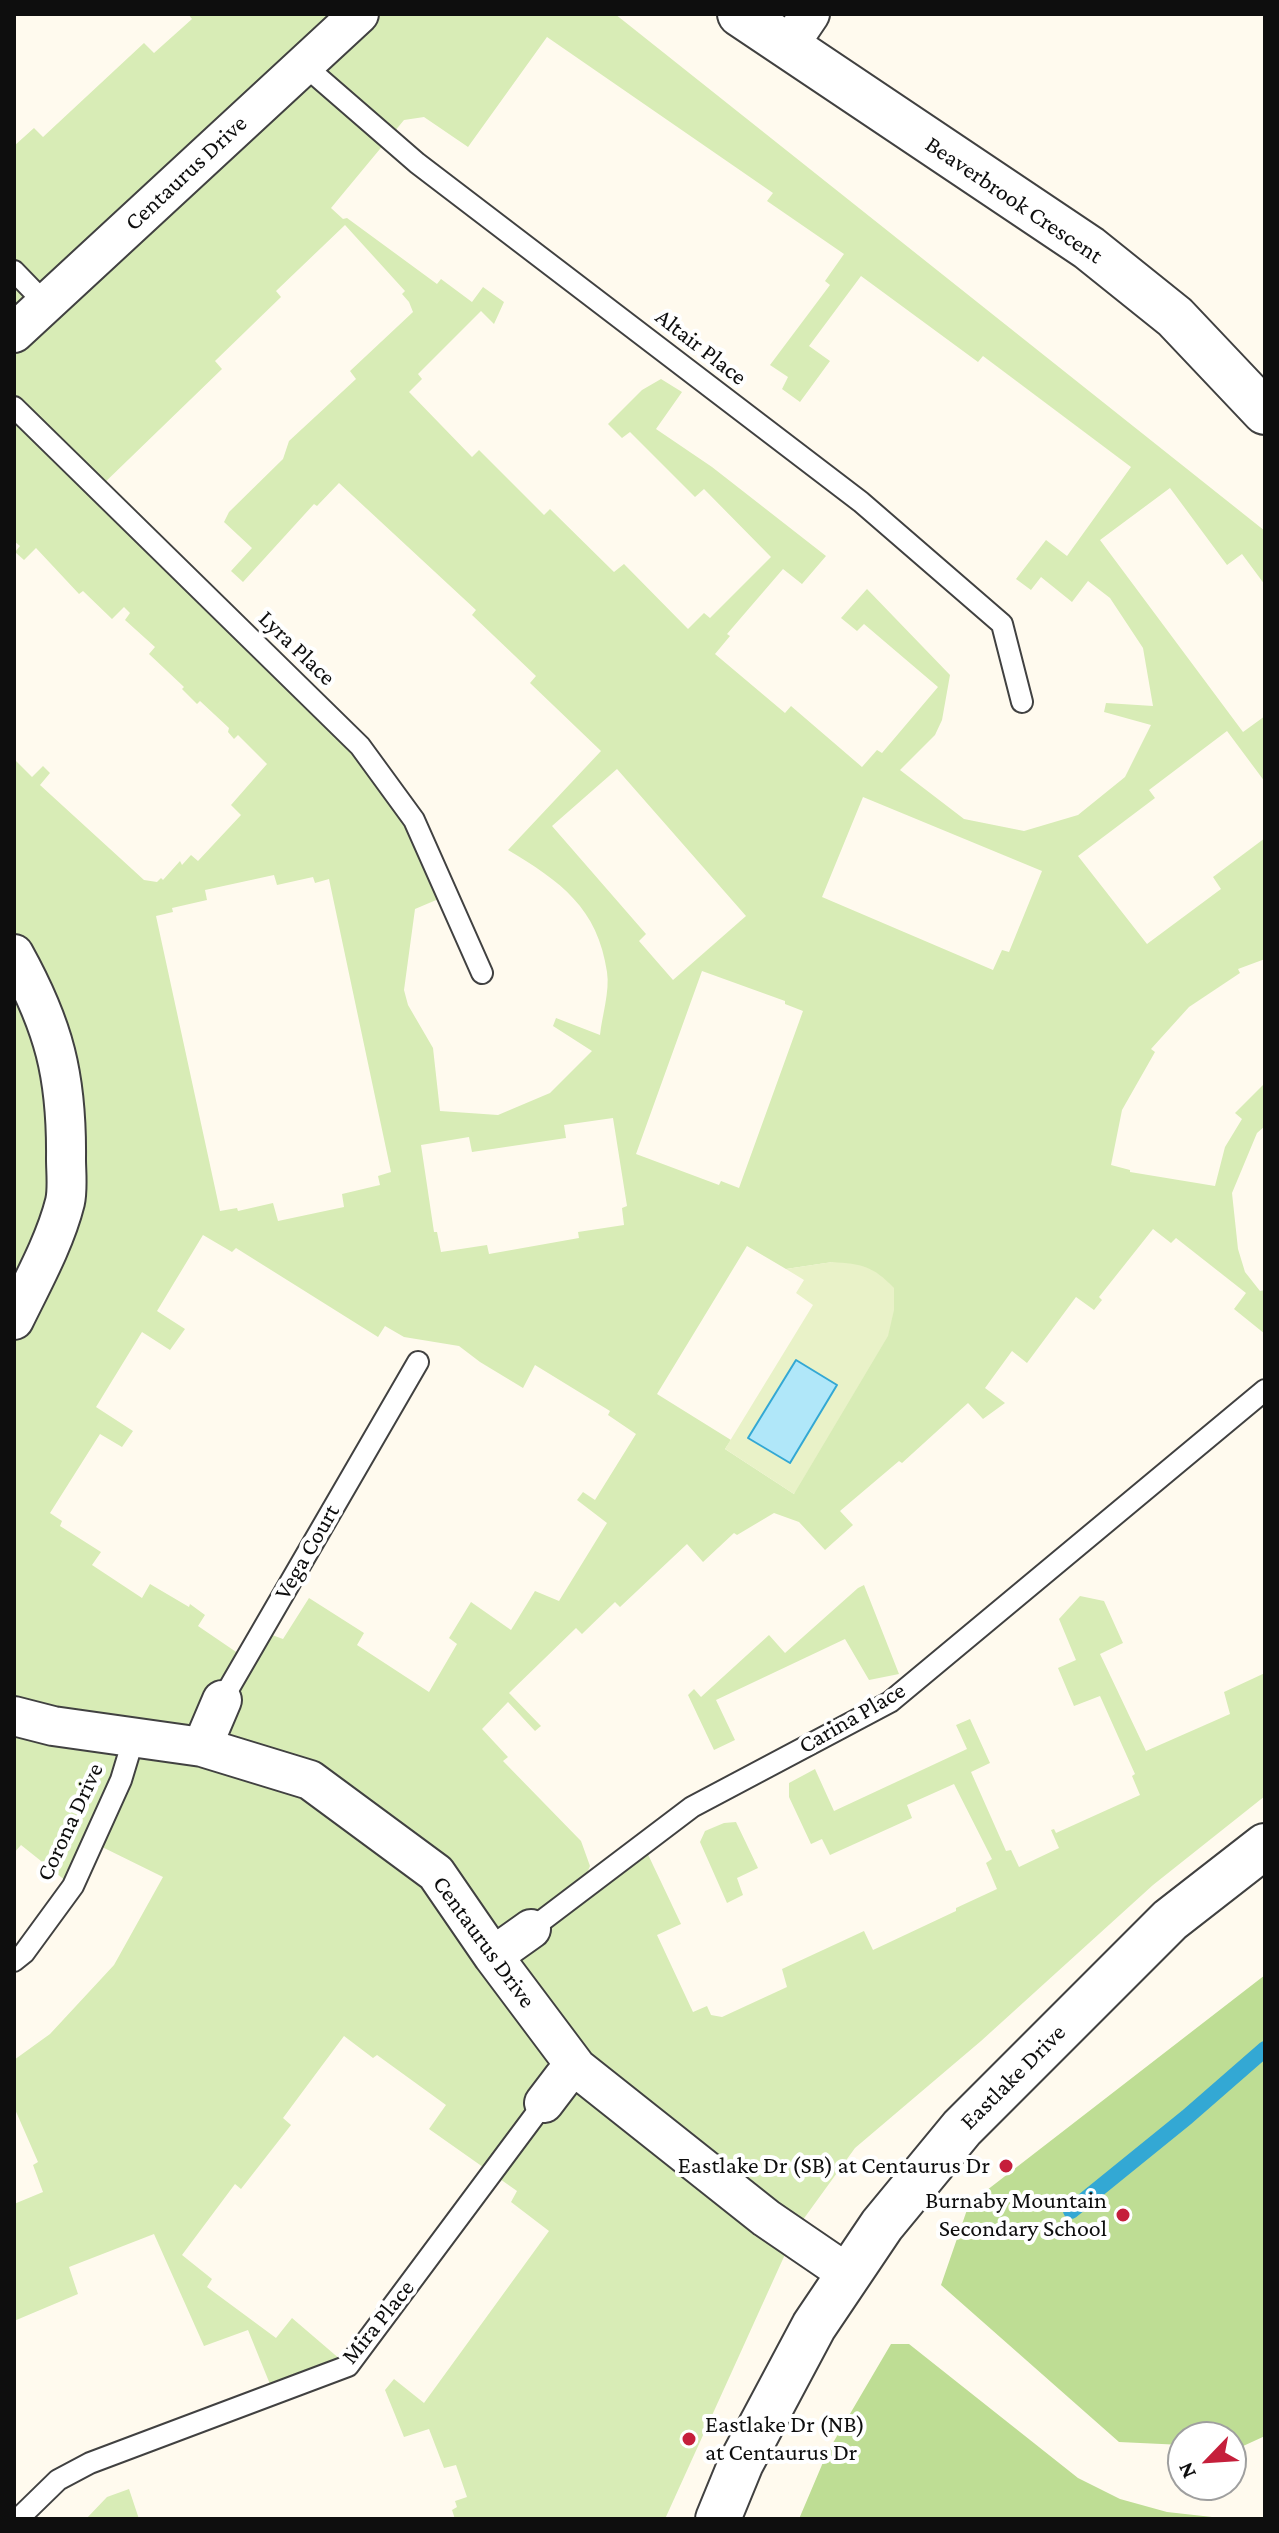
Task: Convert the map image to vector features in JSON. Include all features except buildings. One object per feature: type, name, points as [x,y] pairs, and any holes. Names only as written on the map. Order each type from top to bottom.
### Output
[{"type":"street","name":"Centaurus Drive","points":[[14,333],[359,14]]},
{"type":"street","name":"Beaverbrook Crescent","points":[[740,14],[799,31],[1089,248],[1175,317],[1265,412]]},
{"type":"street","points":[[14,954],[38,998],[52,1035],[64,1088],[66,1144],[66,1200],[14,1320]]},
{"type":"street","name":"Vega Court","points":[[202,1747],[222,1700]]},
{"type":"street","name":"Centaurus Drive","points":[[14,1716],[53,1726],[202,1747],[310,1780],[436,1873],[493,1956],[577,2068],[766,2218],[848,2274]]},
{"type":"street","name":"Eastlake Drive","points":[[718,2519],[741,2463],[814,2326],[882,2225],[962,2128],[1170,1920],[1265,1846]]},
{"type":"street","name":"Carina Place","points":[[493,1956],[531,1929]]},
{"type":"street","name":"Mira Place","points":[[544,2103],[563,2078],[577,2068]]},
{"type":"lane","name":"Altair Place","points":[[304,65],[417,163],[861,502],[1002,624],[1022,702]]},
{"type":"lane","points":[[14,271],[45,303]]},
{"type":"lane","name":"Lyra Place","points":[[14,407],[360,746],[414,820],[482,973]]},
{"type":"lane","name":"Vega Court","points":[[222,1700],[418,1362]]},
{"type":"lane","name":"Carina Place","points":[[531,1929],[692,1807],[890,1702],[1265,1390]]},
{"type":"lane","name":"Corona Drive","points":[[14,1961],[24,1953],[73,1886],[121,1780],[134,1737]]},
{"type":"lane","name":"Mira Place","points":[[18,2519],[58,2480],[90,2463],[348,2366],[544,2103]]},
{"type":"green space","points":[[188,14],[615,14],[1265,531],[1265,585],[1242,554],[1227,565],[1170,488],[1100,540],[1243,732],[1265,716],[1265,782],[1227,731],[1149,790],[1155,798],[1078,856],[1147,944],[1221,889],[1213,877],[1265,838],[1265,959],[1238,969],[1240,973],[1189,1007],[1151,1049],[1155,1052],[1122,1110],[1111,1165],[1130,1172],[1215,1186],[1225,1147],[1242,1119],[1235,1113],[1265,1083],[1265,1126],[1257,1133],[1232,1193],[1238,1249],[1245,1272],[1260,1291],[1265,1290],[1265,1334],[1234,1309],[1246,1293],[1176,1238],[1171,1243],[1153,1229],[1099,1297],[1102,1300],[1094,1310],[1076,1297],[1027,1363],[1012,1351],[985,1388],[1005,1403],[983,1419],[968,1403],[902,1463],[899,1461],[840,1511],[853,1525],[825,1550],[799,1522],[774,1513],[737,1535],[734,1533],[703,1562],[687,1544],[620,1607],[615,1602],[582,1634],[576,1628],[509,1693],[541,1726],[535,1731],[508,1702],[482,1729],[508,1757],[503,1761],[581,1841],[590,1866],[580,1890],[643,1844],[681,1924],[657,1935],[693,2012],[707,2006],[711,2015],[722,2017],[787,1987],[782,1969],[864,1931],[873,1950],[997,1889],[986,1863],[992,1859],[954,1784],[907,1805],[912,1818],[830,1855],[822,1839],[811,1844],[789,1797],[789,1783],[815,1769],[834,1811],[967,1749],[956,1725],[970,1719],[990,1763],[971,1772],[1006,1851],[1011,1850],[1019,1867],[1059,1848],[1051,1830],[1054,1829],[1056,1833],[1140,1795],[1132,1776],[1135,1774],[1100,1696],[1074,1706],[1058,1668],[1076,1660],[1059,1619],[1080,1596],[1104,1601],[1123,1643],[1100,1654],[1146,1751],[1230,1714],[1224,1692],[1265,1673],[1265,1796],[1153,1885],[981,2041],[855,2148],[797,2228],[665,2519],[455,2519],[452,2510],[457,2507],[455,2501],[467,2497],[456,2465],[444,2468],[429,2429],[404,2437],[385,2390],[394,2379],[424,2403],[549,2231],[511,2202],[517,2191],[429,2129],[446,2105],[377,2055],[373,2058],[344,2036],[283,2118],[291,2125],[241,2189],[235,2184],[182,2255],[212,2279],[207,2287],[276,2338],[292,2318],[348,2366],[274,2394],[248,2330],[204,2346],[154,2234],[69,2267],[78,2294],[14,2321],[14,2204],[43,2192],[33,2165],[38,2162],[14,2107],[14,2060],[50,2034],[114,1965],[163,1877],[94,1843],[131,1739],[71,1885],[21,1845],[14,1853],[14,759],[32,777],[43,766],[50,773],[40,785],[144,880],[157,882],[191,855],[198,861],[241,815],[231,805],[267,764],[238,735],[234,739],[228,732],[229,728],[200,701],[197,704],[149,654],[155,647],[125,620],[130,613],[124,607],[112,619],[83,591],[79,594],[36,548],[24,560],[15,552],[20,546],[14,541],[14,146],[34,128],[43,137],[144,43],[154,53],[192,19]],"holes":[[[547,37],[773,193],[767,201],[844,254],[825,281],[830,285],[770,365],[788,377],[782,389],[800,402],[830,361],[809,346],[861,276],[978,362],[983,356],[1131,467],[1067,556],[1046,540],[1016,579],[1031,590],[1041,577],[1072,602],[1088,581],[1110,598],[1143,648],[1153,706],[1106,703],[1104,712],[1151,725],[1125,777],[1078,815],[1024,831],[964,819],[900,770],[935,735],[942,720],[950,675],[867,589],[841,618],[857,631],[864,624],[938,687],[882,753],[877,750],[862,767],[791,706],[785,713],[715,654],[730,636],[727,634],[783,569],[802,584],[826,556],[712,467],[656,429],[682,392],[661,379],[642,390],[608,424],[622,438],[630,432],[695,497],[704,489],[771,557],[710,618],[704,613],[688,629],[624,564],[614,572],[550,509],[544,515],[479,450],[472,457],[409,392],[422,379],[418,374],[481,311],[494,324],[504,302],[483,287],[472,302],[441,279],[437,284],[331,208],[404,120],[424,117],[468,147]],[[345,225],[405,291],[402,294],[413,312],[350,371],[356,379],[289,441],[283,459],[229,512],[224,522],[252,548],[231,571],[243,582],[314,504],[317,506],[339,483],[476,610],[472,615],[536,676],[530,683],[601,751],[508,850],[560,885],[585,913],[595,930],[608,979],[600,1035],[556,1018],[553,1026],[592,1051],[550,1093],[498,1115],[440,1111],[433,1048],[408,1005],[404,990],[415,909],[448,895],[360,746],[98,489],[222,369],[215,361],[281,297],[276,291]],[[617,769],[746,916],[673,980],[639,941],[646,934],[552,826]],[[863,797],[1042,871],[1009,952],[1002,950],[993,970],[822,897]],[[274,875],[277,885],[313,877],[315,883],[329,879],[391,1172],[378,1176],[380,1185],[342,1194],[344,1207],[278,1221],[273,1203],[238,1211],[237,1208],[220,1211],[156,916],[173,912],[172,908],[207,900],[205,890]],[[702,971],[785,1001],[785,1004],[803,1011],[739,1188],[721,1181],[719,1185],[636,1154]],[[613,1118],[627,1206],[622,1208],[624,1225],[578,1232],[579,1238],[489,1254],[487,1245],[441,1252],[437,1232],[434,1232],[421,1145],[469,1137],[472,1152],[566,1138],[564,1125]],[[203,1235],[232,1252],[236,1248],[378,1337],[385,1326],[404,1337],[459,1346],[523,1388],[535,1365],[610,1411],[608,1415],[636,1434],[595,1500],[583,1492],[577,1500],[607,1523],[559,1601],[535,1591],[511,1630],[471,1602],[449,1638],[457,1644],[429,1692],[357,1645],[364,1633],[309,1598],[283,1639],[261,1631],[245,1658],[198,1626],[205,1615],[190,1604],[189,1607],[150,1584],[142,1598],[92,1565],[101,1552],[60,1526],[62,1521],[50,1513],[100,1434],[122,1447],[133,1431],[96,1407],[142,1332],[170,1350],[185,1329],[157,1311]],[[747,1246],[786,1269],[833,1262],[794,1494],[725,1449],[731,1440],[657,1394]]]},
{"type":"green space","points":[[832,1262],[859,1265],[880,1275],[894,1288],[894,1310],[888,1336],[794,1494],[725,1449],[813,1305],[796,1293],[804,1280],[786,1269]]},
{"type":"green space","points":[[864,1585],[899,1674],[869,1680],[845,1639],[716,1700],[735,1740],[714,1750],[688,1695],[694,1689],[701,1697],[769,1635],[785,1653]]},
{"type":"green space","points":[[736,1822],[758,1868],[737,1878],[743,1895],[727,1903],[700,1842],[705,1831]]},
{"type":"green space","name":"Burnaby Mountain Secondary School","points":[[1265,1975],[1265,2436],[1247,2444],[1247,2421],[1167,2421],[1167,2444],[1119,2442],[941,2285],[969,2204]]},
{"type":"green space","points":[[891,2344],[909,2344],[1078,2478],[1120,2499],[1167,2512],[1230,2519],[799,2519],[827,2453]]},
{"type":"green space","points":[[129,2489],[139,2519],[86,2519],[107,2497]]},
{"type":"water","points":[[796,1360],[837,1385],[790,1463],[748,1438]]},
{"type":"waterway","points":[[1071,2211],[1265,2049]]},
{"type":"place","name":"Eastlake Dr (SB) at Centaurus Dr","points":[[1006,2166]]},
{"type":"place","name":"Burnaby Mountain Secondary School","points":[[1123,2215]]},
{"type":"place","name":"Eastlake Dr (NB) at Centaurus Dr","points":[[689,2439]]}]
